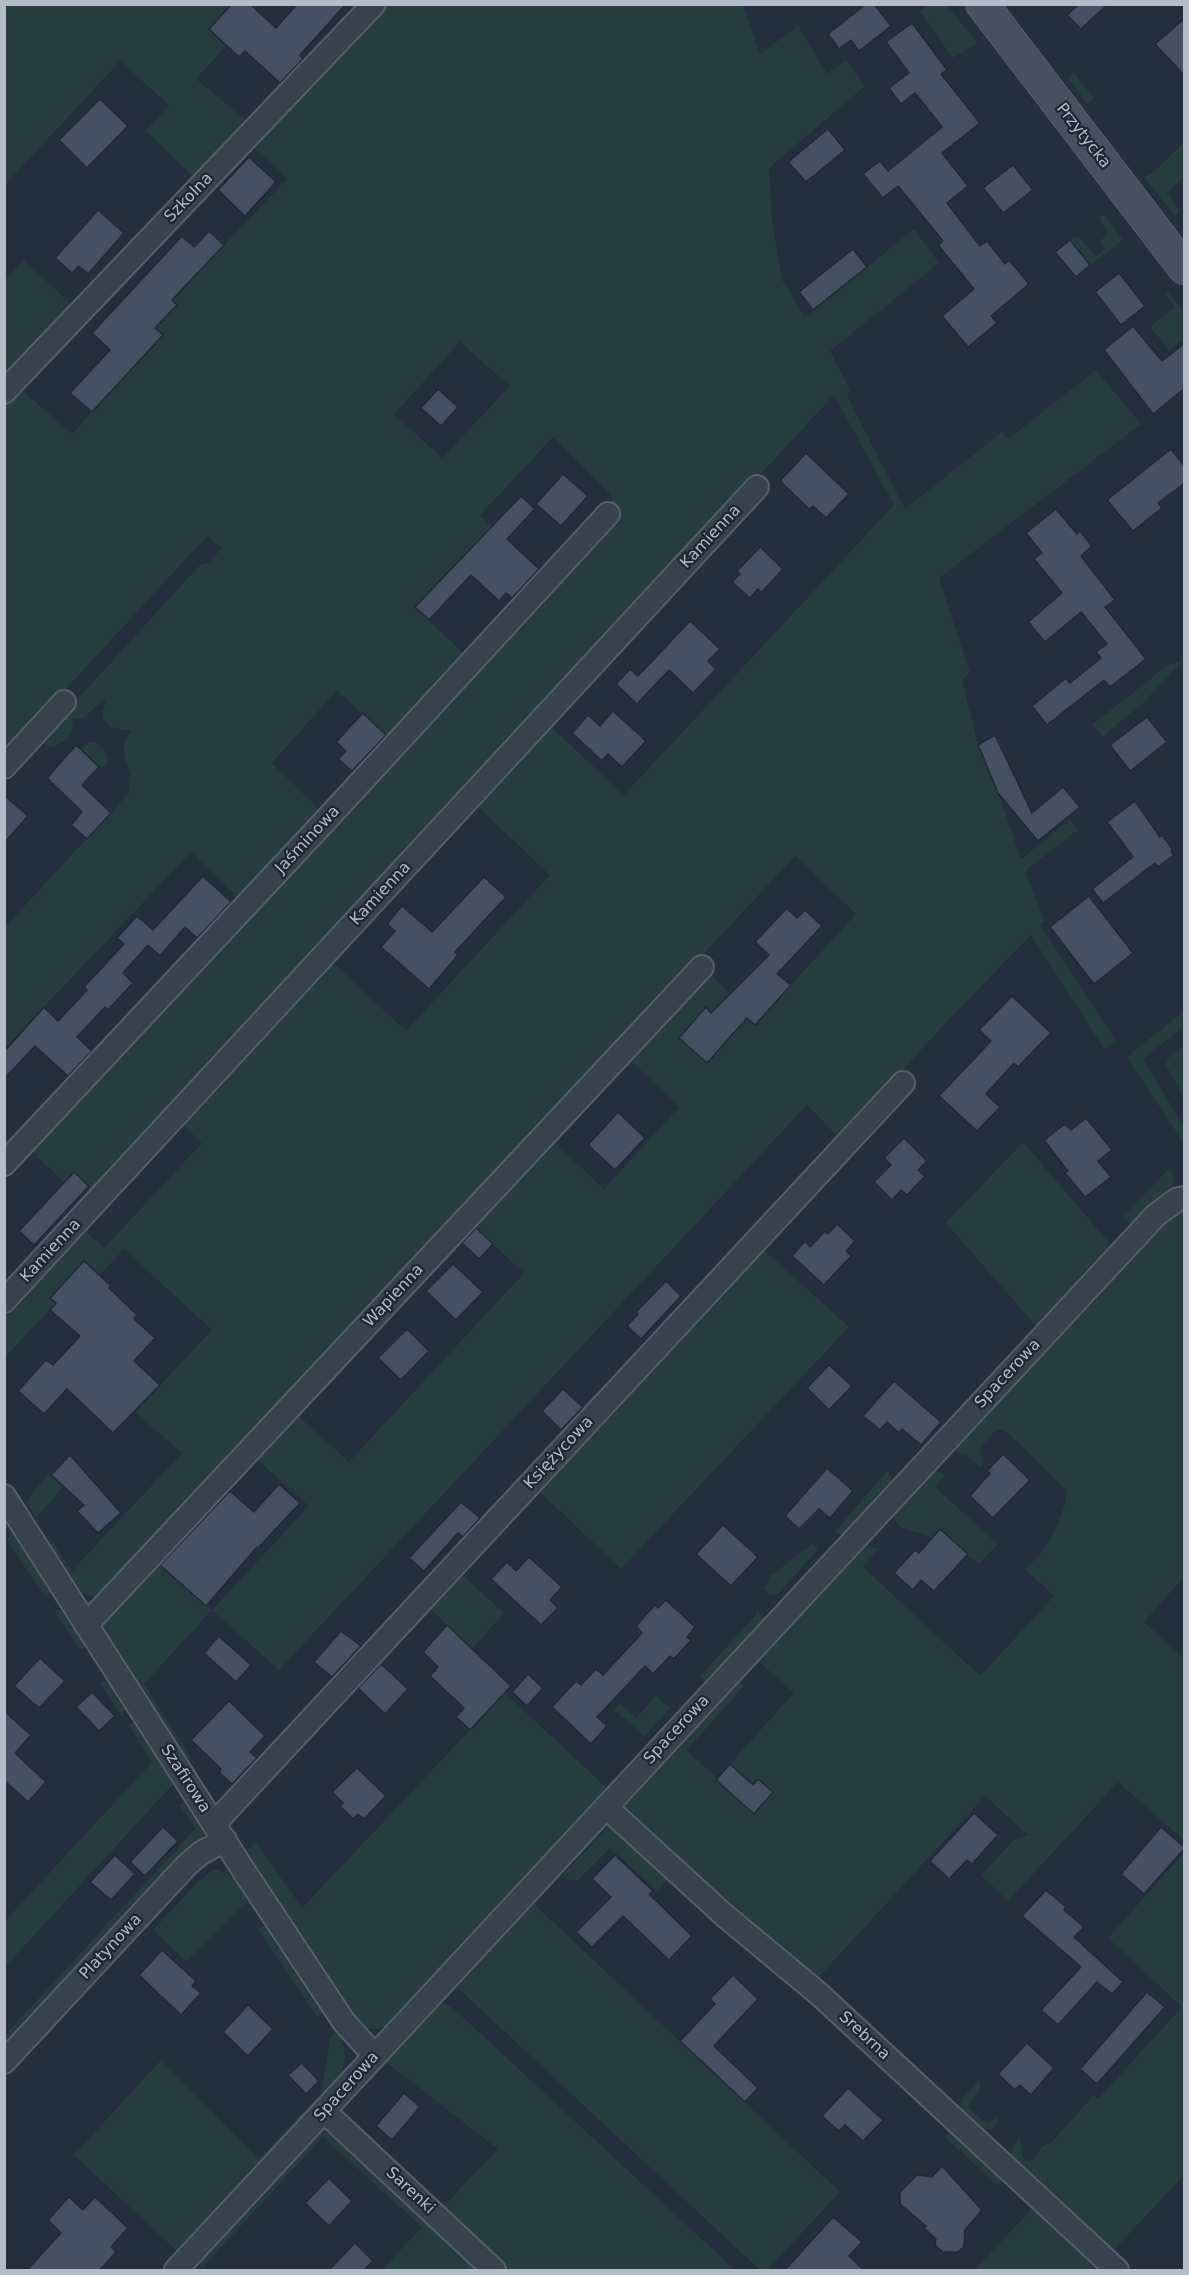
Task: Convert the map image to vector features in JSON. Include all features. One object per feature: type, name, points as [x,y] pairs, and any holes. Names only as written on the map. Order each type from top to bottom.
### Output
[{"type":"main road","name":"Przytycka","points":[[982,4],[1185,268]]},
{"type":"street","name":"Szkolna","points":[[4,392],[374,4]]},
{"type":"street","name":"Kamienna","points":[[4,1301],[757,487]]},
{"type":"street","name":"Jaśminowa","points":[[4,1164],[609,514]]},
{"type":"street","points":[[4,767],[64,702]]},
{"type":"street","name":"Wapienna","points":[[86,1625],[702,967]]},
{"type":"street","name":"Księżycowa","points":[[219,1832],[903,1083]]},
{"type":"street","name":"Spacerowa","points":[[180,2269],[1156,1215],[1178,1199],[1185,1198]]},
{"type":"street","name":"Szafirowa","points":[[4,1496],[219,1832],[344,2022],[375,2056]]},
{"type":"street","name":"Srebrna","points":[[606,1807],[724,1915],[819,1994],[1117,2271]]},
{"type":"street","name":"Platynowa","points":[[4,2062],[219,1832]]},
{"type":"street","name":"Sarenki","points":[[325,2112],[494,2271]]},
{"type":"green space","points":[[4,5],[232,5],[209,29],[226,46],[196,79],[250,123],[197,180],[146,131],[169,105],[120,61],[5,185]]},
{"type":"green space","points":[[381,5],[743,5],[760,54],[798,26],[827,74],[846,60],[865,86],[769,168],[772,221],[782,280],[805,317],[914,229],[939,263],[830,351],[848,386],[850,392],[847,396],[905,509],[1002,432],[1008,439],[1096,370],[1141,424],[939,578],[970,673],[962,680],[978,745],[1000,798],[1021,859],[1070,820],[1080,833],[1076,831],[1025,871],[1045,921],[1040,925],[1116,1041],[1105,1050],[1031,935],[952,1016],[840,1139],[807,1105],[279,1670],[212,1610],[309,1506],[253,1456],[294,1412],[349,1462],[524,1273],[471,1224],[103,1593],[94,1596],[87,1595],[74,1583],[48,1541],[50,1538],[72,1571],[182,1453],[135,1412],[212,1330],[124,1249],[99,1276],[83,1262],[50,1298],[56,1303],[5,1357],[4,1313],[83,1229],[104,1248],[202,1143],[181,1123],[331,961],[406,1031],[550,875],[476,805],[550,726],[624,795],[894,505],[834,395],[94,1191],[74,1172],[64,1182],[28,1148],[614,498],[553,437],[480,515],[491,527],[415,607],[467,657],[388,737],[337,690],[272,763],[322,812],[244,904],[191,852],[5,1048],[5,927],[129,793],[128,779],[131,774],[124,747],[131,731],[112,727],[104,720],[105,701],[86,717],[73,720],[69,738],[54,747],[47,746],[40,740],[200,565],[208,563],[222,548],[207,536],[5,755],[5,402],[18,387],[72,434],[162,335],[155,328],[177,305],[172,300],[287,179],[251,144]],"holes":[[[460,342],[510,386],[442,458],[394,414]],[[795,856],[856,914],[755,1024],[730,994],[707,972],[626,1056],[679,1107],[604,1189],[540,1129]]]},
{"type":"green space","points":[[928,5],[947,5],[977,43],[953,58],[920,11]]},
{"type":"green space","points":[[1074,73],[1094,98],[1087,104],[1068,78]]},
{"type":"green space","points":[[1184,143],[1184,177],[1167,192],[1180,211],[1175,216],[1144,177],[1152,173]]},
{"type":"green space","points":[[1104,214],[1123,240],[1090,265],[1070,240],[1078,236],[1096,256],[1105,249],[1100,242],[1108,232],[1099,218]]},
{"type":"green space","points":[[24,260],[75,308],[4,381],[4,281]]},
{"type":"green space","points":[[1169,292],[1184,313],[1184,344],[1181,341],[1169,350],[1150,327],[1175,307],[1165,294]]},
{"type":"green space","points":[[1184,660],[1143,703],[1103,736],[1092,725],[1168,665]]},
{"type":"green space","points":[[90,742],[104,749],[108,760],[105,766],[99,767],[81,749]]},
{"type":"green space","points":[[1184,1011],[1184,1026],[1143,1059],[1184,1127],[1184,1144],[1127,1057]]},
{"type":"green space","points":[[1184,1045],[1184,1098],[1166,1065],[1167,1059]]},
{"type":"green space","points":[[1023,1142],[1112,1246],[1036,1326],[946,1223]]},
{"type":"green space","points":[[1170,1168],[1174,1179],[1173,1185],[1131,1224],[1123,1216]]},
{"type":"green space","points":[[1184,1212],[1184,1577],[1144,1622],[1184,1658],[1184,1840],[1118,1782],[1008,1901],[981,1875],[1015,1839],[1028,1835],[985,1796],[817,1979],[754,1927],[623,1810],[623,1804],[737,1680],[744,1686],[686,1751],[718,1778],[716,1780],[754,1814],[773,1792],[758,1779],[753,1785],[730,1764],[794,1693],[756,1659],[865,1544],[879,1549],[863,1567],[980,1676],[1054,1596],[1025,1569],[1040,1554],[1055,1531],[1062,1513],[1066,1490],[1003,1430],[996,1430],[980,1448],[979,1452],[985,1460],[981,1467],[964,1454],[962,1457],[954,1448],[1141,1246],[1175,1215]]},
{"type":"green space","points":[[763,1249],[849,1327],[621,1569],[536,1488]]},
{"type":"green space","points":[[934,1469],[945,1475],[935,1487],[998,1544],[979,1564],[948,1545],[903,1528],[891,1515]]},
{"type":"green space","points":[[888,1470],[893,1483],[845,1535],[834,1533]]},
{"type":"green space","points":[[49,1473],[63,1487],[36,1518],[27,1503]]},
{"type":"green space","points":[[4,1515],[55,1591],[46,1597],[7,1540],[11,1535],[5,1526]]},
{"type":"green space","points":[[813,1544],[818,1549],[778,1594],[771,1595],[764,1589],[770,1576]]},
{"type":"green space","points":[[155,1561],[212,1610],[144,1684],[194,1763],[188,1761],[102,1629],[103,1621]]},
{"type":"green space","points":[[459,1572],[504,1613],[472,1649],[428,1607]]},
{"type":"green space","points":[[54,1610],[64,1610],[88,1644],[80,1650]]},
{"type":"green space","points":[[757,1610],[765,1619],[708,1682],[699,1677],[756,1615]]},
{"type":"green space","points":[[108,1679],[127,1706],[122,1717],[100,1682]]},
{"type":"green space","points":[[505,1693],[609,1790],[388,2026],[379,2029],[367,2028],[356,2021],[245,1854],[256,1842],[302,1908]]},
{"type":"green space","points":[[656,1696],[670,1708],[645,1736],[614,1710],[620,1704],[636,1718]]},
{"type":"green space","points":[[139,1723],[176,1780],[5,1967],[4,1922],[152,1762],[128,1724]]},
{"type":"green space","points":[[189,1798],[206,1831],[202,1840],[5,2048],[4,2036],[196,1828],[179,1805]]},
{"type":"green space","points":[[610,1825],[669,1877],[657,1891],[610,1848],[577,1881],[561,1877]]},
{"type":"green space","points":[[1184,1853],[1184,2175],[1113,2251],[1011,2157],[1013,2147],[1020,2136],[1022,2155],[1027,2161],[1033,2160],[1042,2147],[1052,2142],[1093,2096],[1099,2098],[1182,2007],[1108,1938]]},
{"type":"green space","points":[[213,1870],[219,1870],[230,1876],[235,1873],[250,1895],[247,1902],[187,1962],[153,1930],[198,1882]]},
{"type":"green space","points":[[533,1896],[537,1901],[535,1905],[840,2192],[767,2270],[760,2270],[459,1989],[455,1981]]},
{"type":"green space","points":[[269,1925],[325,2012],[317,2017],[257,1928]]},
{"type":"green space","points":[[443,2002],[454,2009],[735,2270],[508,2270],[441,2209],[498,2149],[386,2062]]},
{"type":"green space","points":[[337,2032],[345,2051],[345,2058],[337,2083],[178,2252],[74,2155],[161,2060],[259,2159],[322,2092],[330,2037]]},
{"type":"green space","points":[[980,2079],[980,2089],[968,2107],[987,2124],[996,2118],[999,2121],[993,2129],[982,2130],[960,2110],[962,2099]]},
{"type":"green space","points":[[951,2131],[1003,2179],[997,2185],[945,2137]]},
{"type":"green space","points":[[324,2132],[337,2136],[480,2270],[382,2270],[422,2227],[323,2137],[202,2268],[199,2260],[317,2134]]},
{"type":"green space","points":[[1035,2206],[1103,2270],[974,2270]]},
{"type":"building","points":[[232,4],[250,4],[276,28],[297,4],[346,4],[300,55],[303,59],[280,83],[245,51],[239,57],[209,29]]},
{"type":"building","points":[[866,4],[874,4],[891,26],[859,51],[851,40],[839,49],[828,34]]},
{"type":"building","points":[[1079,4],[1108,4],[1081,29],[1067,15]]},
{"type":"building","points":[[1185,18],[1185,76],[1155,44]]},
{"type":"building","points":[[912,23],[947,70],[941,74],[980,123],[942,153],[968,186],[947,203],[980,246],[987,241],[1005,264],[1009,260],[1029,284],[991,316],[997,323],[968,347],[942,316],[974,289],[938,245],[943,241],[898,186],[883,198],[863,174],[880,161],[888,171],[942,127],[915,93],[901,104],[889,88],[909,73],[886,42]]},
{"type":"building","points":[[100,99],[128,126],[87,168],[59,140]]},
{"type":"building","points":[[828,129],[845,150],[806,182],[788,162]]},
{"type":"building","points":[[249,157],[276,182],[245,216],[218,190]]},
{"type":"building","points":[[1013,165],[1033,190],[1003,213],[983,188]]},
{"type":"building","points":[[98,210],[124,233],[88,274],[79,266],[72,273],[55,258]]},
{"type":"building","points":[[209,231],[224,245],[172,300],[177,305],[155,328],[163,335],[92,412],[70,393],[110,350],[92,333],[182,236],[194,247]]},
{"type":"building","points":[[1070,240],[1090,265],[1076,277],[1055,252]]},
{"type":"building","points":[[853,249],[867,267],[813,310],[799,292]]},
{"type":"building","points":[[1119,273],[1145,306],[1121,325],[1095,292]]},
{"type":"building","points":[[1133,326],[1162,361],[1185,343],[1185,388],[1153,414],[1104,350]]},
{"type":"building","points":[[438,389],[458,407],[441,426],[421,408]]},
{"type":"building","points":[[1171,449],[1185,467],[1185,483],[1158,503],[1162,508],[1133,531],[1107,500]]},
{"type":"building","points":[[806,453],[849,494],[826,518],[813,506],[809,509],[780,481]]},
{"type":"building","points":[[563,474],[588,496],[561,526],[536,504]]},
{"type":"building","points":[[521,496],[535,509],[507,539],[539,569],[512,598],[506,593],[499,601],[471,575],[429,620],[415,607]]},
{"type":"building","points":[[1056,509],[1077,534],[1080,531],[1092,546],[1081,556],[1115,600],[1105,607],[1146,659],[1110,687],[1104,680],[1047,725],[1032,706],[1066,678],[1070,683],[1101,658],[1096,652],[1107,644],[1081,612],[1045,642],[1028,622],[1062,593],[1034,559],[1042,553],[1026,533]]},
{"type":"building","points":[[760,547],[783,569],[761,593],[758,589],[750,598],[732,582],[740,574],[737,571]]},
{"type":"building","points":[[690,621],[720,649],[708,661],[716,669],[693,693],[669,670],[637,704],[616,684],[630,669],[638,676]]},
{"type":"building","points":[[613,711],[646,741],[622,767],[608,754],[602,761],[572,733],[588,715],[600,726]]},
{"type":"building","points":[[363,713],[386,735],[352,771],[338,759],[346,751],[336,742]]},
{"type":"building","points":[[1147,717],[1167,742],[1130,771],[1110,745]]},
{"type":"building","points":[[995,735],[1032,813],[1063,787],[1080,807],[1038,841],[998,793],[978,745]]},
{"type":"building","points":[[76,745],[99,767],[82,785],[111,813],[87,839],[71,825],[82,812],[47,778]]},
{"type":"building","points":[[4,795],[28,816],[4,843]]},
{"type":"building","points":[[1135,801],[1160,837],[1162,835],[1173,850],[1171,851],[1174,855],[1158,867],[1155,863],[1103,903],[1092,889],[1133,857],[1107,822]]},
{"type":"building","points":[[203,876],[231,902],[197,938],[185,927],[160,956],[148,945],[123,973],[133,983],[108,1010],[105,1007],[77,1037],[92,1051],[68,1076],[35,1046],[4,1079],[4,1052],[44,1007],[58,1021],[87,990],[84,987],[124,944],[117,938],[137,916],[153,930]]},
{"type":"building","points":[[484,877],[506,897],[455,952],[458,955],[429,989],[381,947],[395,931],[387,924],[402,906],[432,932]]},
{"type":"building","points":[[1089,896],[1133,953],[1094,984],[1050,927]]},
{"type":"building","points":[[787,908],[797,918],[805,910],[822,926],[777,974],[791,985],[755,1025],[747,1018],[707,1063],[679,1038],[706,1007],[711,1013],[769,955],[755,942]]},
{"type":"building","points":[[1012,996],[1051,1033],[1018,1067],[1014,1063],[986,1094],[1000,1107],[977,1131],[939,1096],[991,1041],[979,1030]]},
{"type":"building","points":[[618,1112],[645,1138],[615,1170],[588,1145]]},
{"type":"building","points":[[1086,1118],[1112,1150],[1098,1161],[1111,1177],[1085,1197],[1065,1173],[1068,1171],[1044,1140],[1065,1124],[1071,1130]]},
{"type":"building","points":[[904,1138],[927,1161],[918,1170],[925,1176],[907,1195],[901,1190],[892,1200],[874,1182],[891,1165],[884,1158]]},
{"type":"building","points":[[74,1172],[89,1186],[34,1245],[19,1231]]},
{"type":"building","points":[[837,1224],[855,1241],[846,1251],[851,1256],[824,1285],[792,1256],[805,1241],[810,1247],[825,1231],[828,1234]]},
{"type":"building","points":[[476,1228],[493,1244],[479,1259],[462,1243]]},
{"type":"building","points":[[84,1261],[111,1286],[109,1288],[137,1315],[134,1319],[155,1338],[134,1361],[160,1385],[113,1433],[67,1389],[44,1414],[18,1391],[46,1360],[53,1365],[80,1336],[50,1310],[56,1303],[50,1298]]},
{"type":"building","points":[[453,1264],[483,1292],[456,1320],[426,1291]]},
{"type":"building","points":[[666,1281],[681,1296],[641,1339],[627,1326],[638,1314],[636,1312]]},
{"type":"building","points":[[407,1329],[429,1351],[401,1380],[378,1358]]},
{"type":"building","points":[[829,1365],[852,1386],[829,1410],[807,1388]]},
{"type":"building","points":[[894,1381],[941,1422],[921,1445],[902,1429],[899,1433],[887,1422],[880,1430],[863,1416]]},
{"type":"building","points":[[563,1389],[583,1407],[561,1430],[542,1411]]},
{"type":"building","points":[[1003,1454],[1030,1480],[993,1518],[970,1496],[990,1473],[987,1471]]},
{"type":"building","points":[[70,1455],[121,1513],[98,1533],[77,1511],[84,1505],[51,1475]]},
{"type":"building","points":[[827,1468],[853,1491],[830,1518],[819,1509],[799,1529],[785,1516]]},
{"type":"building","points":[[279,1484],[300,1503],[257,1547],[206,1606],[160,1565],[230,1491],[254,1512]]},
{"type":"building","points":[[461,1502],[480,1518],[463,1537],[458,1533],[424,1571],[409,1558]]},
{"type":"building","points":[[723,1525],[758,1557],[731,1586],[696,1554]]},
{"type":"building","points":[[940,1529],[968,1554],[934,1591],[921,1580],[913,1590],[894,1573],[915,1550],[919,1553]]},
{"type":"building","points":[[529,1557],[562,1587],[550,1600],[558,1608],[541,1625],[491,1579],[507,1562],[516,1571]]},
{"type":"building","points":[[666,1600],[695,1627],[687,1637],[691,1640],[674,1659],[670,1656],[653,1674],[645,1666],[597,1717],[607,1726],[591,1744],[552,1707],[576,1681],[581,1685],[596,1669],[603,1675],[642,1633],[636,1626],[655,1605],[658,1608]]},
{"type":"building","points":[[447,1625],[511,1686],[470,1730],[456,1717],[464,1708],[430,1676],[438,1667],[423,1652]]},
{"type":"building","points":[[341,1631],[361,1646],[332,1677],[314,1662]]},
{"type":"building","points":[[219,1636],[251,1665],[236,1682],[204,1653]]},
{"type":"building","points":[[40,1658],[65,1681],[39,1708],[14,1686]]},
{"type":"building","points":[[381,1664],[408,1689],[385,1714],[358,1688]]},
{"type":"building","points":[[528,1674],[543,1688],[527,1706],[512,1692]]},
{"type":"building","points":[[92,1692],[115,1716],[99,1731],[76,1707]]},
{"type":"building","points":[[229,1701],[265,1736],[250,1752],[257,1758],[232,1784],[219,1772],[221,1769],[191,1740]]},
{"type":"building","points":[[4,1711],[31,1735],[15,1753],[46,1782],[28,1802],[4,1780]]},
{"type":"building","points":[[730,1764],[753,1785],[758,1779],[773,1792],[754,1814],[716,1780]]},
{"type":"building","points":[[357,1768],[386,1796],[364,1819],[358,1814],[353,1819],[340,1806],[343,1803],[332,1792]]},
{"type":"building","points":[[974,1813],[998,1835],[972,1864],[967,1860],[949,1879],[930,1861]]},
{"type":"building","points":[[163,1827],[178,1841],[145,1876],[130,1862]]},
{"type":"building","points":[[1161,1827],[1185,1848],[1144,1894],[1121,1874]]},
{"type":"building","points":[[115,1855],[135,1874],[111,1900],[90,1882]]},
{"type":"building","points":[[615,1855],[653,1891],[649,1894],[692,1936],[669,1960],[623,1916],[592,1947],[576,1932],[611,1897],[592,1879]]},
{"type":"building","points":[[1046,1890],[1084,1927],[1074,1937],[1123,1982],[1112,1994],[1097,1982],[1058,2025],[1041,2010],[1081,1967],[1022,1916]]},
{"type":"building","points":[[162,1950],[196,1981],[192,1986],[201,1993],[181,2015],[139,1975]]},
{"type":"building","points":[[733,1975],[758,1999],[714,2046],[758,2088],[745,2102],[680,2041],[715,2004],[710,1999]]},
{"type":"building","points":[[1147,1992],[1165,2007],[1097,2084],[1080,2069]]},
{"type":"building","points":[[248,2005],[273,2029],[248,2056],[223,2032]]},
{"type":"building","points":[[1027,2043],[1054,2068],[1031,2095],[1020,2085],[1015,2090],[998,2074]]},
{"type":"building","points":[[302,2063],[319,2081],[306,2094],[288,2075]]},
{"type":"building","points":[[848,2088],[883,2120],[863,2141],[845,2125],[839,2131],[822,2116]]},
{"type":"building","points":[[404,2093],[420,2107],[392,2140],[376,2126]]},
{"type":"building","points":[[942,2166],[982,2210],[965,2230],[964,2247],[958,2252],[943,2252],[935,2245],[936,2239],[924,2228],[926,2226],[900,2204],[900,2192],[917,2175],[932,2177]]},
{"type":"building","points":[[329,2178],[352,2201],[329,2226],[305,2203]]},
{"type":"building","points":[[69,2197],[83,2210],[95,2197],[128,2228],[111,2247],[116,2252],[99,2271],[26,2271],[61,2233],[48,2220]]},
{"type":"building","points":[[833,2217],[862,2242],[849,2256],[865,2271],[784,2271]]},
{"type":"building","points":[[355,2243],[373,2261],[363,2271],[328,2271]]}]
